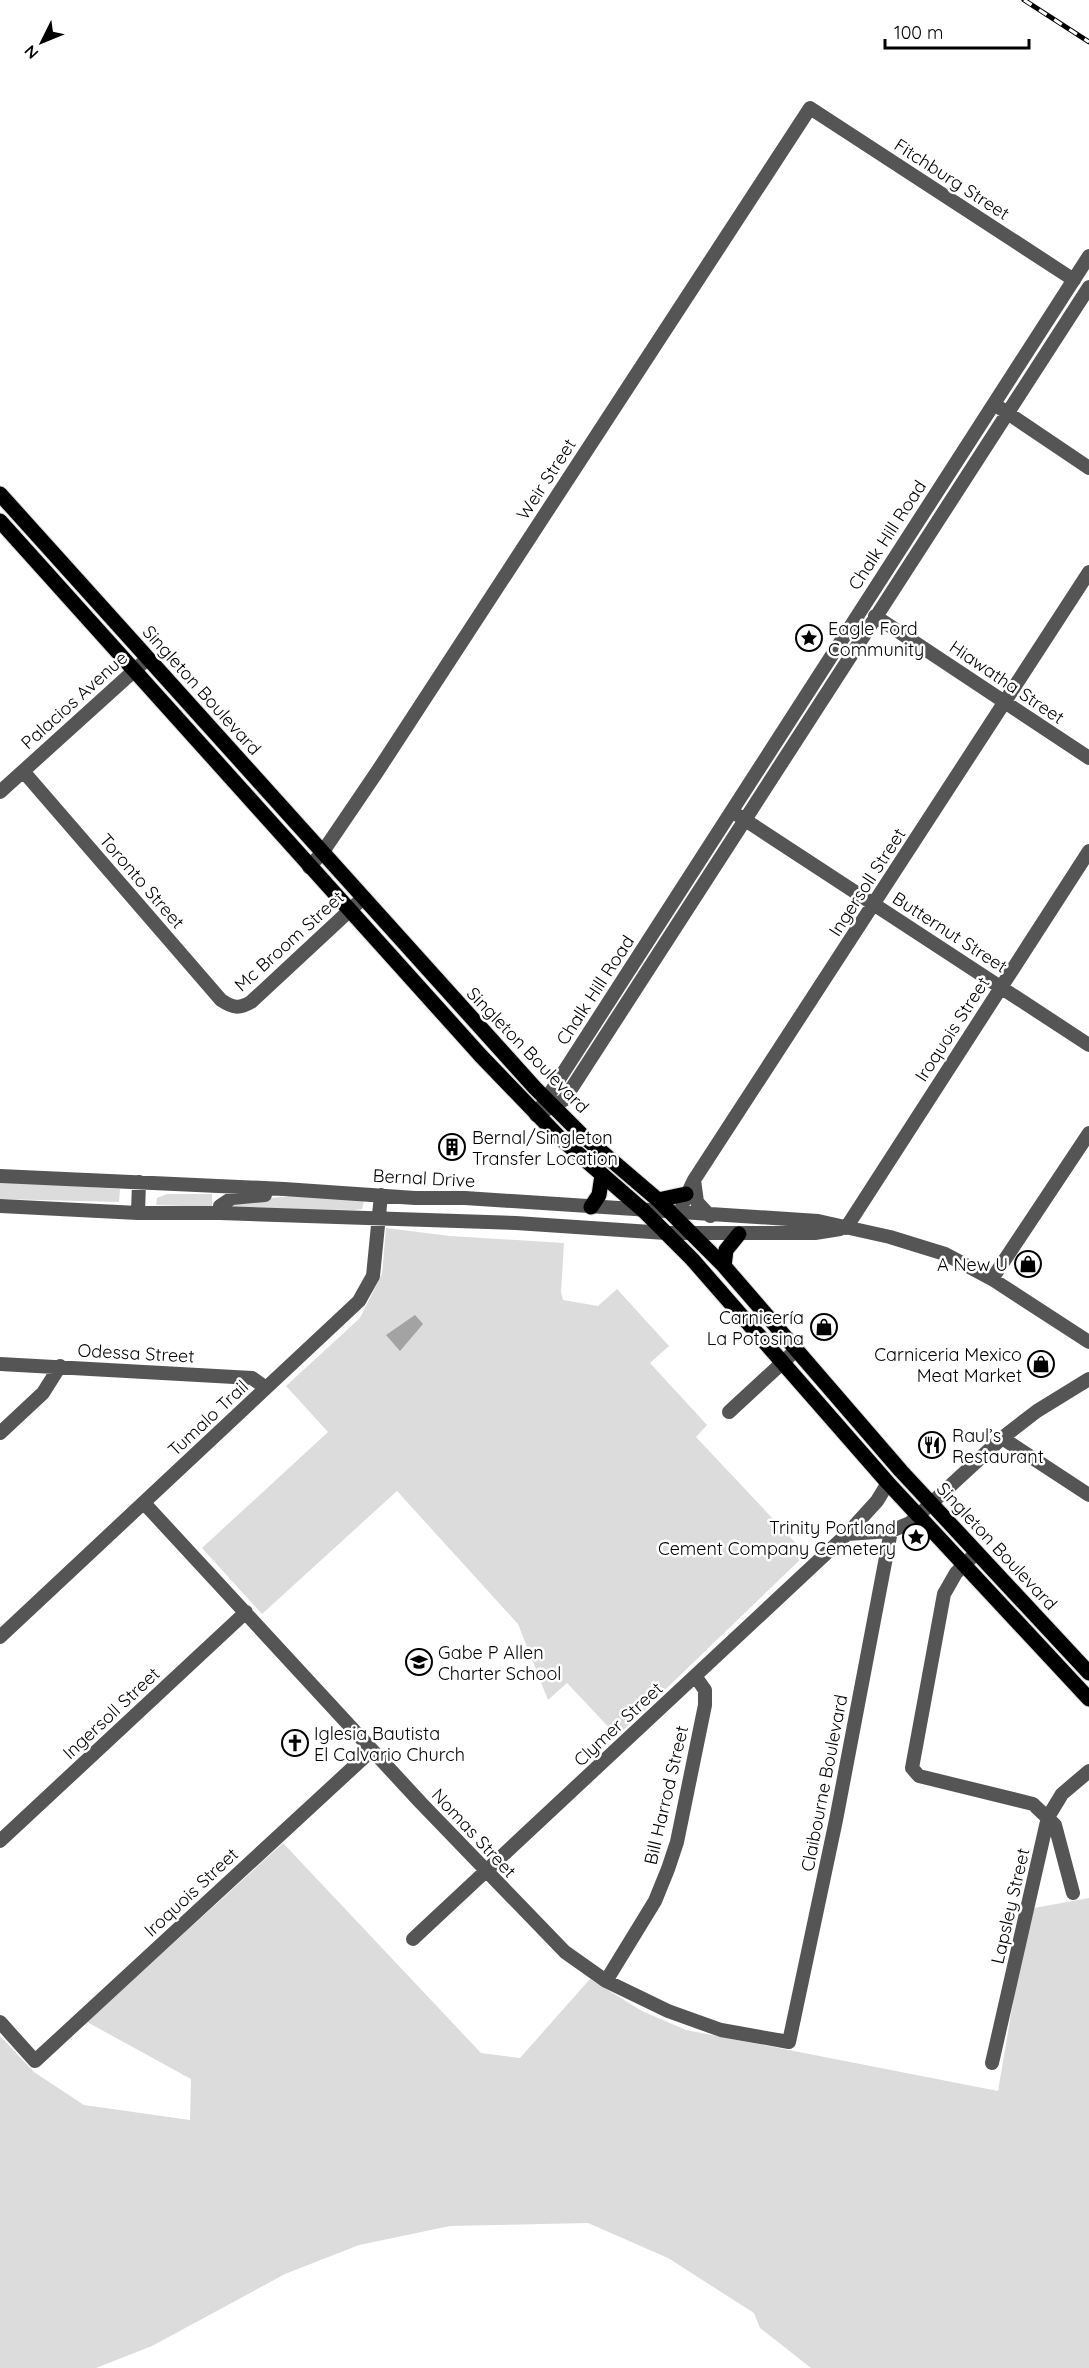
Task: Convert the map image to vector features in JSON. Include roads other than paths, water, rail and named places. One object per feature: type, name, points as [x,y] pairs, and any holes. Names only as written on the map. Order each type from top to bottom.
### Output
[{"type":"main road","name":"Singleton Boulevard","points":[[0,494],[550,1103],[675,1213],[932,1504],[1089,1673]]},
{"type":"main road","name":"Singleton Boulevard","points":[[0,521],[309,867],[536,1114],[666,1233],[734,1305],[781,1363],[888,1484],[1089,1699]]},
{"type":"main road","points":[[80,611],[94,599]]},
{"type":"main road","points":[[591,1207],[599,1195],[602,1175]]},
{"type":"main road","points":[[658,1200],[686,1194]]},
{"type":"main road","points":[[724,1266],[726,1250],[739,1234]]},
{"type":"street","name":"Fitchburg Street","points":[[810,108],[1074,280]]},
{"type":"street","name":"Weir Street","points":[[309,867],[322,853],[810,108]]},
{"type":"street","name":"Chalk Hill Road","points":[[536,1114],[550,1103],[819,674],[1089,256]]},
{"type":"street","name":"Chalk Hill Road","points":[[550,1103],[564,1100],[1089,287]]},
{"type":"street","points":[[993,403],[1089,468]]},
{"type":"street","points":[[933,497],[947,506]]},
{"type":"street","name":"Ingersoll Street","points":[[675,1213],[694,1180],[1089,572]]},
{"type":"street","name":"Hiawatha Street","points":[[875,616],[1089,758]]},
{"type":"street","points":[[837,646],[850,655]]},
{"type":"street","name":"Palacios Avenue","points":[[0,792],[147,659]]},
{"type":"street","points":[[819,674],[832,683]]},
{"type":"street","name":"Toronto Street","points":[[23,771],[221,1000],[237,1008]]},
{"type":"street","name":"Butternut Street","points":[[732,811],[1089,1045]]},
{"type":"street","name":"Iroquois Street","points":[[846,1228],[1089,851]]},
{"type":"street","name":"Mc Broom Street","points":[[237,1008],[251,1002],[363,898]]},
{"type":"street","points":[[992,1280],[1089,1133]]},
{"type":"street","name":"Bernal Drive","points":[[0,1176],[284,1188],[818,1221],[890,1237],[945,1254],[992,1280],[1089,1342]]},
{"type":"street","points":[[694,1180],[697,1202],[710,1216]]},
{"type":"street","points":[[138,1213],[139,1182]]},
{"type":"street","points":[[220,1213],[220,1206],[232,1197],[267,1195],[284,1188]]},
{"type":"street","name":"Tumalo Trail","points":[[0,1637],[359,1301],[373,1276],[381,1195]]},
{"type":"street","name":"Bernal Drive","points":[[0,1206],[138,1213],[220,1213],[516,1223],[692,1234],[815,1233],[846,1228]]},
{"type":"street","points":[[729,1412],[795,1351]]},
{"type":"street","name":"Odessa Street","points":[[0,1364],[252,1378],[266,1388]]},
{"type":"street","points":[[0,1433],[43,1393],[60,1366]]},
{"type":"street","points":[[847,1534],[891,1531],[918,1516],[1002,1438],[1037,1411],[1089,1379]]},
{"type":"street","points":[[1002,1438],[1089,1495]]},
{"type":"street","name":"Clymer Street","points":[[413,1939],[847,1534],[877,1501],[888,1484]]},
{"type":"street","name":"Nomas Street","points":[[144,1503],[372,1750],[565,1952],[606,1981],[668,2011],[720,2030],[789,2042]]},
{"type":"street","name":"Claibourne Boulevard","points":[[789,2042],[836,1820],[891,1531]]},
{"type":"street","points":[[977,1552],[963,1564],[944,1594],[911,1763],[913,1771],[919,1776],[1033,1804],[1048,1816],[1057,1832],[1073,1893]]},
{"type":"street","name":"Ingersoll Street","points":[[0,1841],[246,1612]]},
{"type":"street","name":"Bill Harrod Street","points":[[606,1981],[655,1901],[677,1842],[705,1706],[705,1690],[695,1676]]},
{"type":"street","name":"Iroquois Street","points":[[0,2022],[35,2061],[372,1750]]},
{"type":"street","name":"Lapsley Street","points":[[992,2063],[1048,1816],[1062,1794],[1089,1771]]},
{"type":"railway","points":[[1024,0],[1089,42]]},
{"type":"place","name":"Eagle Ford Community","points":[[809,638]]},
{"type":"place","name":"Bernal/Singleton Transfer Location","points":[[452,1147]]},
{"type":"place","name":"A New U","points":[[1028,1264]]},
{"type":"place","name":"Carnicería La Potosina","points":[[824,1327]]},
{"type":"place","name":"Carniceria Mexico Meat Market","points":[[1041,1364]]},
{"type":"place","name":"Raul’s Restaurant","points":[[932,1445]]},
{"type":"place","name":"Trinity Portland Cement Company Cemetery","points":[[916,1537]]},
{"type":"place","name":"Gabe P Allen Charter School","points":[[419,1662]]},
{"type":"place","name":"Iglesia Bautista El Calvario Church","points":[[295,1743]]}]
